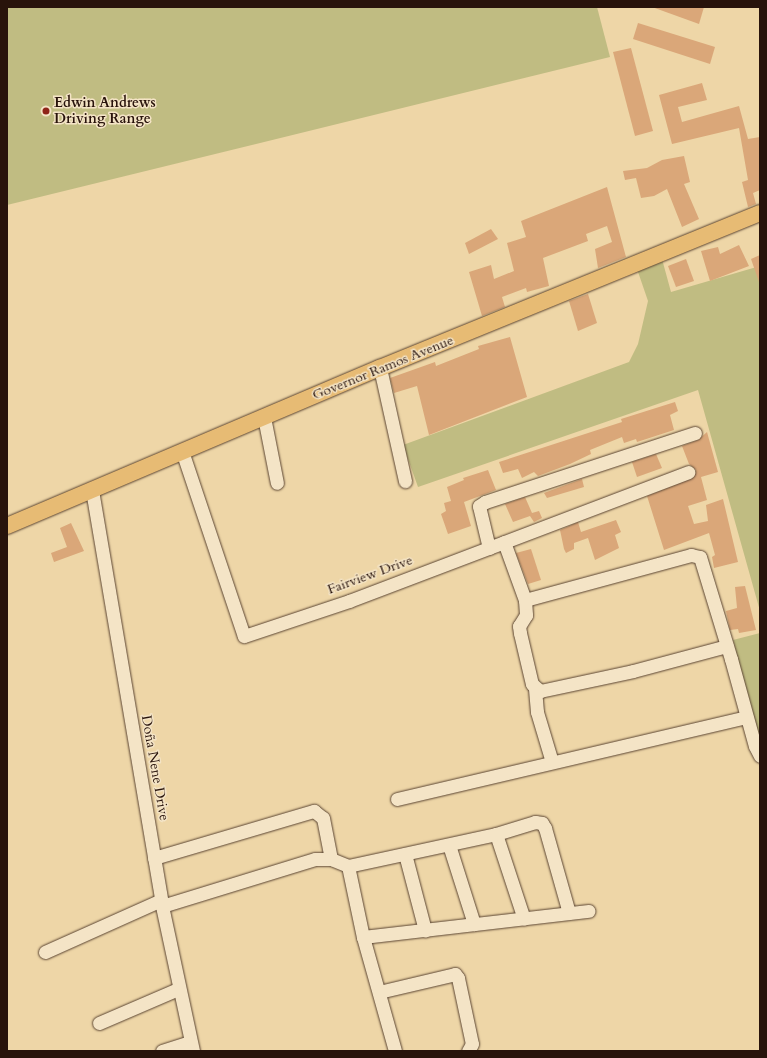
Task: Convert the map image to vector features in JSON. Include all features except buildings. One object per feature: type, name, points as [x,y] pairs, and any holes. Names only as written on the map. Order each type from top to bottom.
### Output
[{"type":"main road","name":"Governor Ramos Avenue","points":[[7,526],[380,368],[760,213]]},
{"type":"street","points":[[380,368],[405,481]]},
{"type":"street","points":[[264,417],[277,483]]},
{"type":"street","points":[[488,548],[479,506],[485,502],[695,433]]},
{"type":"street","name":"Fairview Drive","points":[[182,451],[244,636],[349,601],[688,472]]},
{"type":"street","name":"Doña Nene Drive","points":[[92,490],[161,903],[191,1046]]},
{"type":"street","points":[[504,542],[525,600],[526,615],[519,626],[535,689],[537,712],[552,762]]},
{"type":"street","points":[[525,600],[696,555],[701,560],[727,646],[746,717],[760,756]]},
{"type":"street","points":[[535,689],[547,691],[727,646]]},
{"type":"street","points":[[397,799],[746,717]]},
{"type":"street","points":[[154,858],[314,811],[323,818],[331,859]]},
{"type":"street","points":[[45,952],[161,903],[315,859],[331,859],[348,866],[496,834],[535,822],[542,823],[545,828],[569,913]]},
{"type":"street","points":[[496,834],[524,919]]},
{"type":"street","points":[[449,845],[474,924]]},
{"type":"street","points":[[405,854],[425,930]]},
{"type":"street","points":[[348,866],[363,937],[396,1051]]},
{"type":"street","points":[[363,937],[589,911]]},
{"type":"street","points":[[379,992],[455,974],[458,978],[472,1044],[468,1051]]},
{"type":"street","points":[[99,1024],[178,989]]},
{"type":"street","points":[[162,1051],[191,1046]]},
{"type":"shaded area","points":[[7,7],[597,7],[610,57],[7,205]]},
{"type":"shaded area","points":[[662,259],[671,292],[760,266],[760,611],[698,390],[418,487],[403,445],[629,362],[638,344],[648,301],[637,269]]},
{"type":"shaded area","points":[[760,633],[760,747],[733,640]]},
{"type":"place","name":"Edwin Andrews Driving Range","points":[[46,111]]}]
